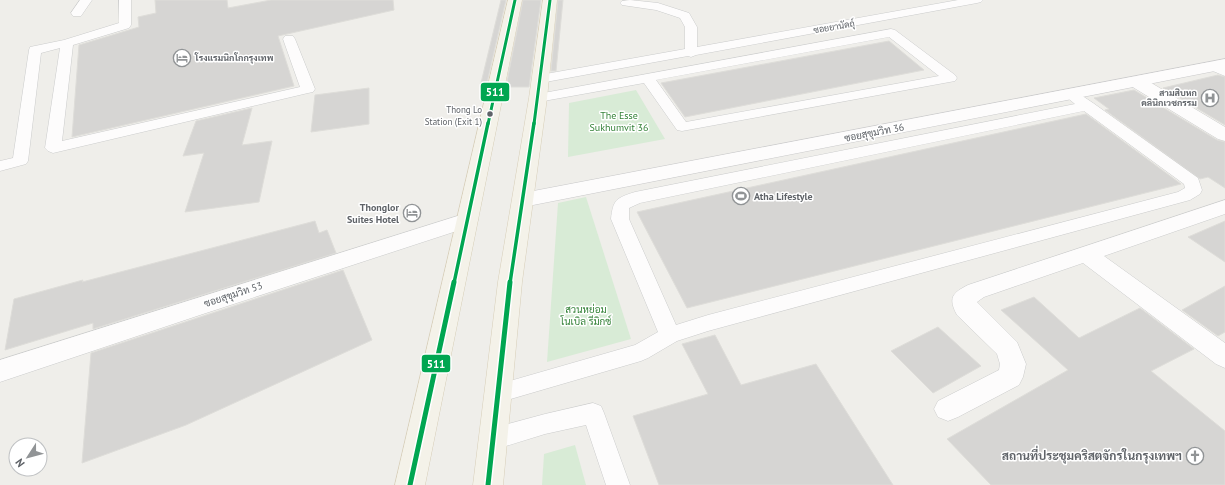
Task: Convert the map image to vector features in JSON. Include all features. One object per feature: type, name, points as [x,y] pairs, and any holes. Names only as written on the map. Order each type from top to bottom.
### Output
[{"type":"main road","points":[[410,485],[515,0]]},
{"type":"main road","points":[[488,485],[510,282],[539,89],[550,0]]},
{"type":"street","name":"ซอยสุขุมวิท 36","points":[[523,200],[1070,94],[1221,68]]},
{"type":"street","points":[[1137,82],[1225,135]]},
{"type":"street","points":[[948,409],[1010,376],[1014,364],[1008,349],[966,308],[964,298],[976,291],[1225,207]]},
{"type":"street","name":"ซอยสุขุมวิท 53","points":[[0,371],[194,307],[467,220]]},
{"type":"street","points":[[1086,255],[1225,357]]},
{"type":"lane","points":[[77,13],[86,0]]},
{"type":"lane","points":[[0,166],[20,161],[36,50],[67,43],[125,25],[125,0]]},
{"type":"lane","name":"ซอยยานัดถุ์","points":[[539,89],[690,52],[977,0]]},
{"type":"lane","points":[[626,3],[658,7],[685,16],[691,27],[690,52]]},
{"type":"lane","points":[[539,89],[648,78],[891,33],[950,78],[682,128],[648,78]]},
{"type":"lane","points":[[67,43],[53,148],[308,89],[289,39]]},
{"type":"lane","points":[[497,394],[641,352],[670,335],[708,323],[1184,196],[1194,190],[1192,182],[1070,94]]},
{"type":"lane","points":[[670,335],[620,219],[621,205],[635,198],[1088,106]]},
{"type":"lane","points":[[493,439],[545,424],[593,413],[618,485]]},
{"type":"green space","name":"The Esse Sukhumvit 36","points":[[636,90],[665,139],[568,157],[569,103]]},
{"type":"green space","name":"สวนหย่อม โนเบิล รีมิกซ์","points":[[586,197],[631,339],[547,362],[558,203]]},
{"type":"green space","points":[[575,445],[586,485],[542,485],[544,454]]},
{"type":"building","name":"โรงแรมนิกโกกรุงเทพ","points":[[155,0],[227,0],[228,8],[271,0],[393,0],[394,10],[278,36],[294,86],[72,137],[79,45],[139,27],[138,17],[156,13]]},
{"type":"building","points":[[501,0],[506,0],[486,87],[480,87]]},
{"type":"building","points":[[523,0],[541,0],[529,87],[506,87]]},
{"type":"building","points":[[558,0],[563,0],[556,71],[551,71]]},
{"type":"building","name":"The Esse Sukhumvit 36","points":[[889,41],[924,70],[685,117],[661,83]]},
{"type":"building","name":"สามสิบหก คลินิกเวชกรรม","points":[[1218,75],[1225,77],[1225,125],[1163,88]]},
{"type":"building","points":[[369,88],[369,124],[311,132],[315,95]]},
{"type":"building","points":[[1134,90],[1217,140],[1225,142],[1225,188],[1208,177],[1200,179],[1105,110],[1109,109],[1094,98]]},
{"type":"building","points":[[252,108],[242,145],[272,141],[259,202],[185,212],[204,153],[183,156],[196,121]]},
{"type":"building","points":[[1086,114],[1181,184],[687,308],[637,212]]},
{"type":"building","points":[[315,221],[319,233],[327,230],[336,253],[93,329],[93,323],[5,350],[14,299]]},
{"type":"building","points":[[1225,221],[1225,262],[1188,237]]},
{"type":"building","points":[[343,270],[372,340],[186,425],[82,463],[91,353]]},
{"type":"building","points":[[1225,286],[1225,332],[1218,336],[1182,310]]},
{"type":"building","points":[[1034,297],[1079,338],[1140,308],[1194,349],[1151,371],[1225,431],[1225,485],[991,485],[947,439],[1068,370],[1001,310]]},
{"type":"building","points":[[938,327],[981,366],[933,393],[891,351]]},
{"type":"building","points":[[715,335],[741,385],[816,364],[893,485],[659,485],[633,416],[708,394],[682,344]]},
{"type":"transit line","name":"511","points":[[410,485],[515,0]]},
{"type":"transit line","name":"511","points":[[488,485],[510,282],[538,98],[550,0]]},
{"type":"place","name":"โรงแรมนิกโกกรุงเทพ","points":[[182,58]]},
{"type":"place","name":"สามสิบหก คลินิกเวชกรรม","points":[[1210,98]]},
{"type":"place","name":"Thong Lo Station (Exit 1)","points":[[490,114]]},
{"type":"place","name":"Atha Lifestyle","points":[[741,196]]},
{"type":"place","name":"Thonglor Suites Hotel","points":[[412,213]]},
{"type":"place","name":"สถานที่ประชุมคริสตจักรในกรุงเทพฯ","points":[[1195,456]]}]
